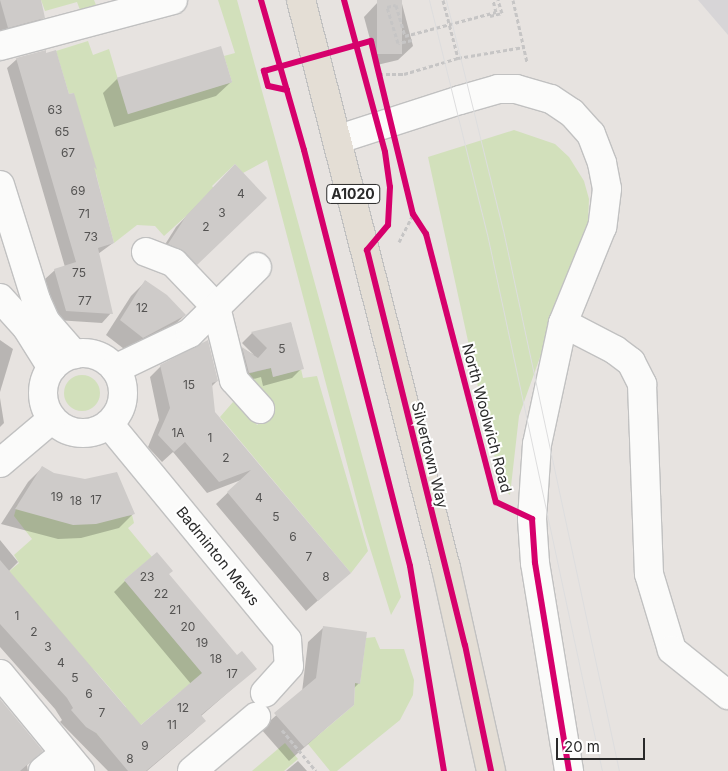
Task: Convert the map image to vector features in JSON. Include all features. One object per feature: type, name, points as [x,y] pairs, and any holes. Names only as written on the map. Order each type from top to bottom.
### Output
[{"type":"main road","name":"A1020","points":[[301,0],[339,139]]},
{"type":"main road","name":"Silvertown Way","points":[[339,139],[464,645],[491,771]]},
{"type":"street","points":[[0,46],[173,0]]},
{"type":"street","name":"North Woolwich Road","points":[[339,139],[498,89],[532,92],[572,113],[591,134],[602,163],[607,189],[602,227],[563,323],[537,444],[532,519],[535,563],[569,771]]},
{"type":"street","points":[[0,185],[36,300],[46,322],[74,354]]},
{"type":"street","points":[[146,252],[174,263],[216,307],[234,380],[260,409]]},
{"type":"street","points":[[116,369],[190,333],[257,267]]},
{"type":"street","points":[[0,298],[28,328],[52,368]]},
{"type":"street","points":[[563,323],[615,350],[631,362],[642,384],[649,574],[672,650],[728,695]]},
{"type":"street","points":[[74,354],[97,355],[116,369],[122,379],[122,404],[109,424],[92,432],[73,433],[52,419],[45,407],[43,393],[52,368],[74,354]]},
{"type":"street","points":[[0,463],[52,419]]},
{"type":"street","name":"Badminton Mews","points":[[109,424],[287,640],[289,666],[266,712],[192,771]]},
{"type":"street","points":[[0,674],[72,762],[43,771]]},
{"type":"path","points":[[443,0],[458,58]]},
{"type":"path","points":[[412,40],[398,44],[387,7],[396,5],[405,36],[496,12],[493,0]]},
{"type":"path","points":[[490,16],[502,13],[498,0]]},
{"type":"path","points":[[513,0],[532,92]]},
{"type":"path","points":[[377,66],[380,76],[404,74],[458,58],[524,47]]},
{"type":"path","points":[[411,204],[418,221]]},
{"type":"path","points":[[398,242],[414,214]]},
{"type":"path","points":[[266,712],[316,771]]},
{"type":"shaded area","points":[[698,0],[728,0],[728,35]]},
{"type":"green space","points":[[41,0],[94,0],[96,5],[80,10],[77,2],[45,11]]},
{"type":"green space","points":[[218,0],[237,0],[401,597],[391,615],[365,532],[267,160],[243,173],[235,164],[212,186],[215,190],[164,236],[155,226],[137,225],[114,243],[96,174],[55,185],[74,93],[69,94],[56,51],[88,41],[93,55],[109,49],[128,113],[232,82],[224,56],[235,53]]},
{"type":"green space","points":[[514,130],[555,144],[569,157],[584,181],[589,199],[588,223],[519,416],[510,495],[504,490],[488,433],[428,157]]},
{"type":"green space","points":[[271,368],[273,377],[301,369],[303,378],[317,376],[368,551],[351,573],[220,417],[233,402],[241,405],[257,425],[275,411],[243,375]]},
{"type":"green space","points":[[82,375],[94,381],[100,393],[94,405],[82,411],[70,405],[64,393],[70,381]]},
{"type":"green space","points":[[17,505],[63,522],[87,523],[132,515],[134,523],[128,528],[152,557],[124,580],[221,695],[181,691],[111,750],[96,733],[126,707],[97,673],[0,579],[19,563],[14,555],[32,539],[14,516]]},
{"type":"green space","points":[[375,637],[380,649],[404,649],[414,680],[413,695],[400,720],[337,771],[330,771],[308,744],[354,705],[355,683],[360,683],[366,638]]},
{"type":"green space","points":[[285,743],[298,759],[284,771],[252,771]]},
{"type":"building","points":[[0,0],[41,0],[45,18],[8,28]]},
{"type":"building","points":[[377,0],[402,0],[402,54],[377,54]]},
{"type":"building","points":[[221,46],[232,82],[128,114],[117,78]]},
{"type":"building","points":[[46,50],[46,53],[56,50],[69,94],[74,93],[97,170],[94,167],[114,243],[98,248],[113,314],[66,311],[54,269],[76,262],[16,58]]},
{"type":"building","points":[[235,164],[267,198],[197,265],[185,252],[168,244],[186,216]]},
{"type":"building","points":[[145,280],[167,295],[186,315],[143,338],[120,320]]},
{"type":"building","points":[[291,322],[304,369],[273,377],[271,368],[249,373],[242,347],[258,358],[267,348],[251,332]]},
{"type":"building","points":[[208,340],[218,381],[212,383],[215,412],[351,573],[318,601],[227,492],[251,470],[219,482],[185,442],[174,452],[158,435],[170,408],[160,365]]},
{"type":"building","points":[[42,466],[54,473],[85,479],[117,472],[135,514],[96,524],[73,525],[15,509]]},
{"type":"building","points":[[157,552],[173,571],[169,574],[237,655],[242,651],[257,669],[201,715],[206,721],[146,771],[128,771],[96,733],[86,727],[71,710],[73,708],[67,698],[0,624],[0,560],[141,725],[202,673],[124,580]]},
{"type":"building","points":[[323,626],[367,632],[360,684],[355,683],[354,705],[304,747],[274,713],[316,678]]},
{"type":"building","points":[[0,699],[43,751],[20,771],[0,771]]},
{"type":"tram line","points":[[429,0],[487,234],[602,771]]},
{"type":"tram line","points":[[446,0],[503,230],[619,771]]},
{"type":"cycle path","points":[[261,0],[304,150],[410,566],[444,771]]},
{"type":"cycle path","points":[[344,0],[385,152],[390,187],[388,225],[367,250],[465,645],[491,771]]},
{"type":"cycle path","points":[[287,90],[268,86],[264,71],[371,41],[413,214],[426,234],[496,502],[532,519],[535,563],[569,771]]}]
